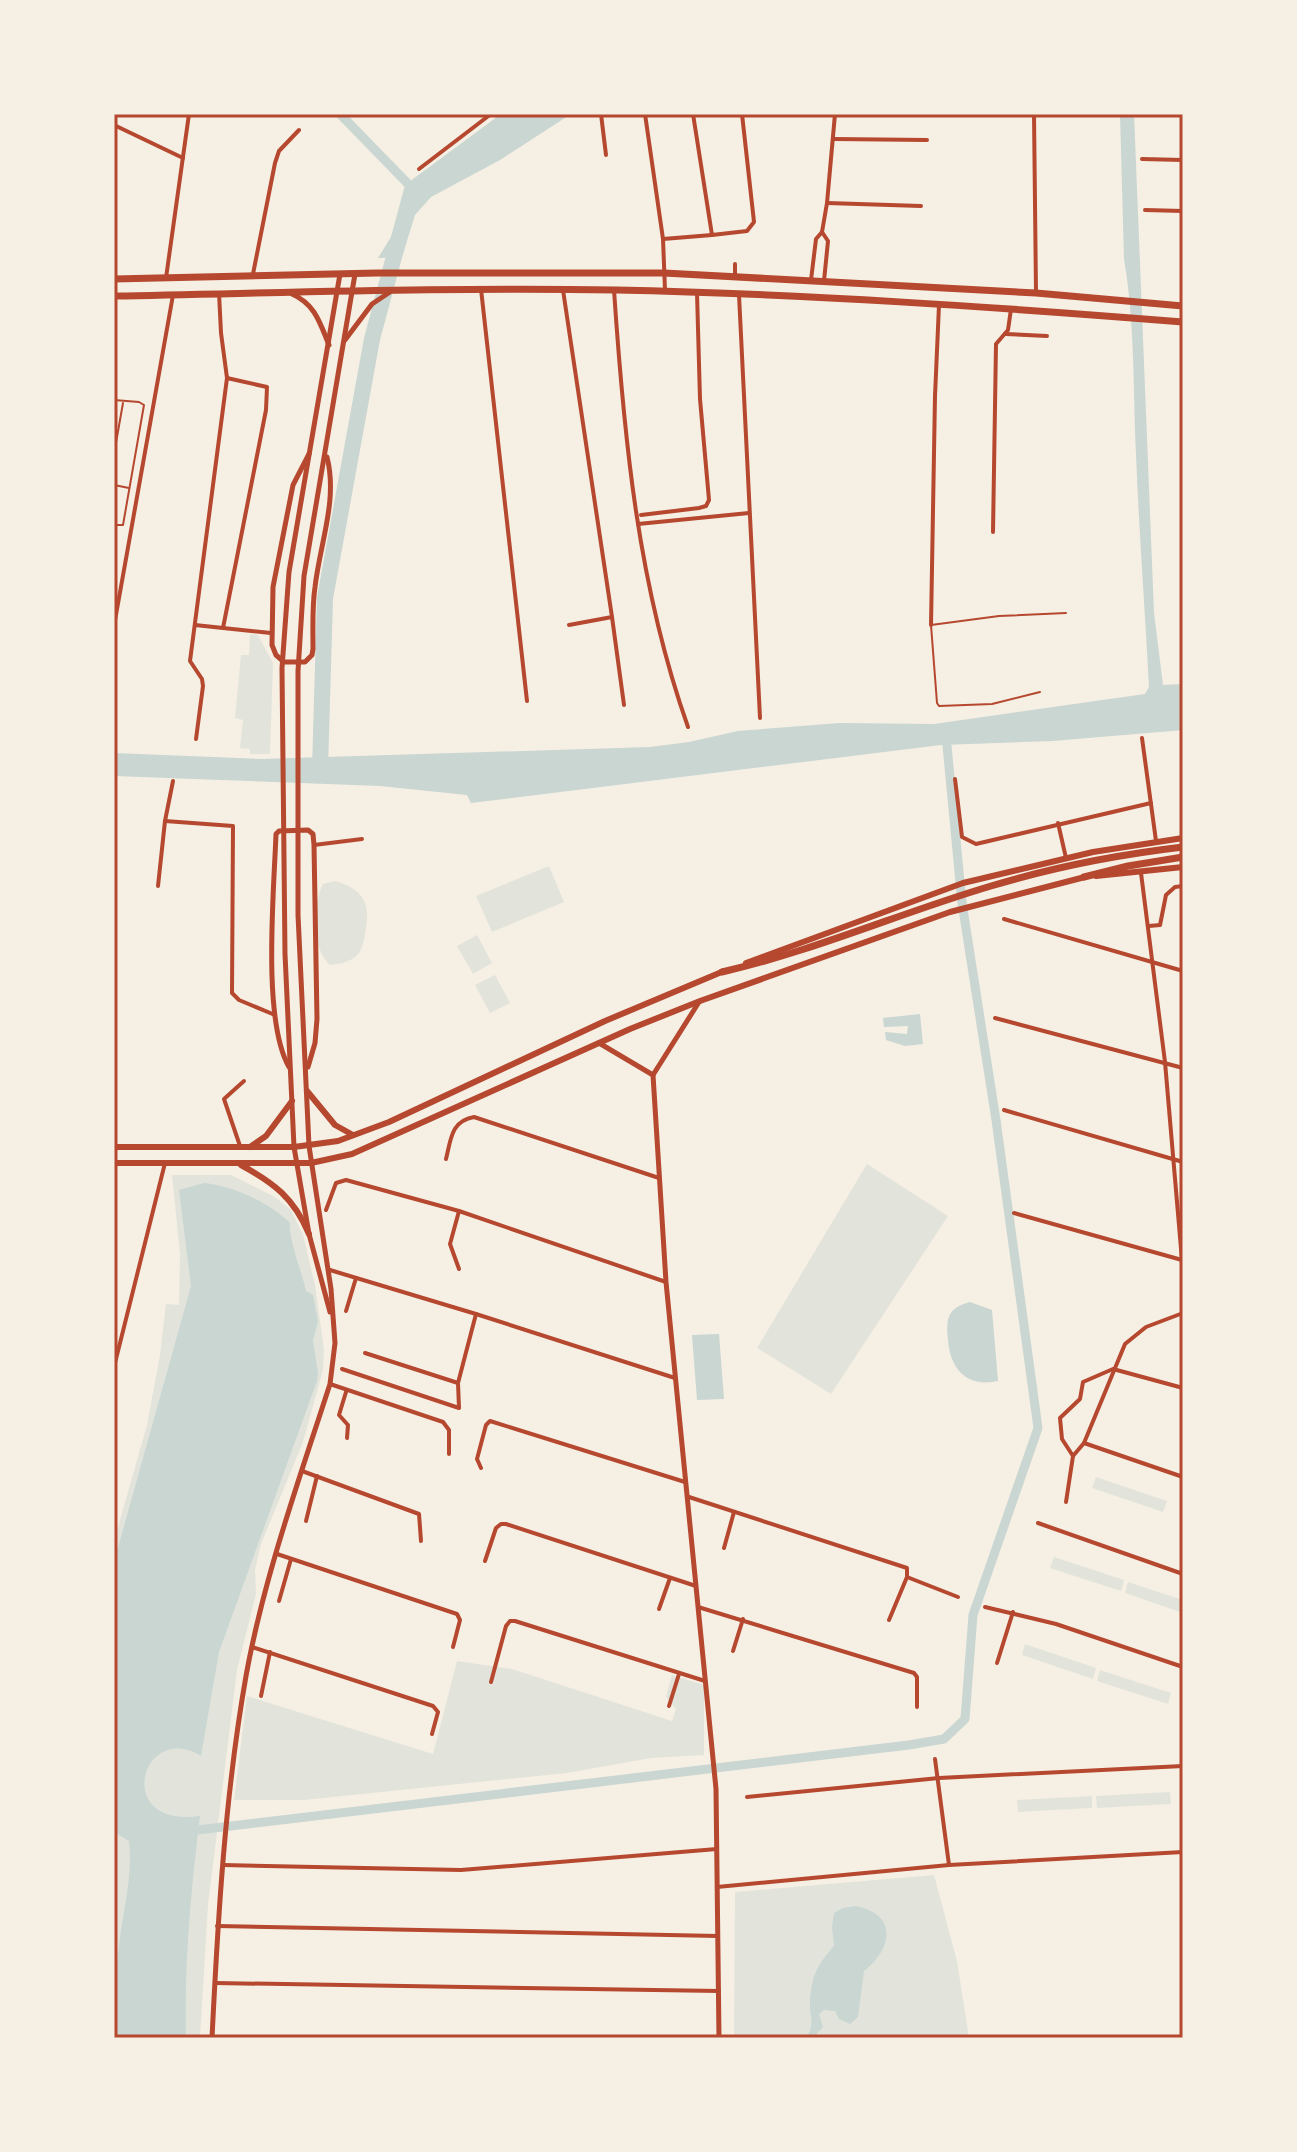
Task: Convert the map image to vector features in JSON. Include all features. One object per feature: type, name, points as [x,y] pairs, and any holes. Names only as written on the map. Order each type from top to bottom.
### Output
[{"type":"main road","points":[[114,279],[377,273],[664,273],[1036,293],[1183,306]]},
{"type":"main road","points":[[114,296],[481,289],[665,291],[1011,309],[1183,322]]},
{"type":"main road","points":[[114,1147],[294,1147],[354,1136],[617,1016],[722,972],[944,889],[1066,858],[1183,838]]},
{"type":"main road","points":[[722,972],[795,954],[982,889],[1071,864],[1132,852],[1183,847]]},
{"type":"main road","points":[[114,1163],[311,1163],[372,1146],[599,1043],[700,1001],[950,912],[1128,866],[1183,857]]},
{"type":"main road","points":[[1084,877],[1183,867]]},
{"type":"main road","points":[[307,1091],[335,1125],[354,1136]]},
{"type":"main road","points":[[250,1147],[266,1136],[292,1101]]},
{"type":"main road","points":[[238,1164],[258,1174],[293,1202],[309,1234]]},
{"type":"street","points":[[166,278],[167,253],[189,114]]},
{"type":"street","points":[[419,169],[491,114]]},
{"type":"street","points":[[601,114],[606,155]]},
{"type":"street","points":[[645,114],[663,239],[665,291]]},
{"type":"street","points":[[693,114],[712,235]]},
{"type":"street","points":[[663,239],[736,234],[747,231],[754,222],[742,114]]},
{"type":"street","points":[[811,281],[816,239],[822,232],[827,203],[835,114]]},
{"type":"street","points":[[1034,114],[1036,293]]},
{"type":"street","points":[[114,125],[183,158]]},
{"type":"street","points":[[253,277],[275,163],[279,151],[299,130]]},
{"type":"street","points":[[832,139],[927,140]]},
{"type":"street","points":[[1142,159],[1183,160]]},
{"type":"street","points":[[827,203],[921,206]]},
{"type":"street","points":[[1145,210],[1183,211]]},
{"type":"street","points":[[822,232],[828,241],[824,281]]},
{"type":"street","points":[[735,264],[735,276]]},
{"type":"street","points":[[333,1320],[309,1234],[295,1164],[285,954],[282,668],[289,572],[340,274]]},
{"type":"street","points":[[212,2038],[217,1926],[228,1810],[252,1647],[277,1554],[330,1384],[334,1358],[330,1270],[309,1146],[299,952],[298,671],[304,576],[355,274]]},
{"type":"street","points":[[481,289],[527,701]]},
{"type":"street","points":[[342,345],[372,304],[394,290]]},
{"type":"street","points":[[563,290],[624,705]]},
{"type":"street","points":[[614,290],[623,420],[645,569],[675,690],[688,727]]},
{"type":"street","points":[[287,292],[304,299],[312,308],[329,346]]},
{"type":"street","points":[[196,739],[203,686],[190,661],[227,378],[219,293]]},
{"type":"street","points":[[641,515],[699,508],[706,506],[709,500],[700,399],[697,293]]},
{"type":"street","points":[[114,626],[173,295]]},
{"type":"street","points":[[739,295],[760,718]]},
{"type":"street","points":[[931,625],[939,305]]},
{"type":"street","points":[[993,532],[996,344],[1008,330],[1011,309]]},
{"type":"street","points":[[1004,334],[1047,336]]},
{"type":"street","points":[[223,628],[268,390],[265,386],[227,378]]},
{"type":"street","points":[[311,450],[290,494],[273,587],[273,650],[284,662],[301,664],[312,655],[315,587],[331,493],[331,475],[325,452]]},
{"type":"street","points":[[638,524],[749,513]]},
{"type":"street","points":[[569,625],[612,617]]},
{"type":"street","points":[[195,625],[271,633]]},
{"type":"street","points":[[1142,738],[1156,841]]},
{"type":"street","points":[[955,779],[962,837],[976,844],[1151,803]]},
{"type":"street","points":[[158,886],[173,781]]},
{"type":"street","points":[[165,821],[226,823],[233,826],[232,993],[239,1000],[275,1015]]},
{"type":"street","points":[[1058,823],[1066,858]]},
{"type":"street","points":[[290,1068],[283,1057],[275,1015],[272,952],[276,834],[279,831],[308,830],[313,834],[314,845],[317,1019],[315,1043],[307,1071]]},
{"type":"street","points":[[314,845],[362,839]]},
{"type":"street","points":[[1141,873],[1165,1062],[1183,1272]]},
{"type":"street","points":[[1149,926],[1160,925],[1166,895],[1175,887],[1183,886]]},
{"type":"street","points":[[1004,919],[1183,971]]},
{"type":"street","points":[[700,1001],[653,1075],[666,1282],[714,1757],[719,2038]]},
{"type":"street","points":[[995,1018],[1183,1068]]},
{"type":"street","points":[[599,1043],[653,1075]]},
{"type":"street","points":[[240,1147],[224,1099],[244,1081]]},
{"type":"street","points":[[1004,1110],[1183,1162]]},
{"type":"street","points":[[446,1159],[453,1128],[461,1120],[474,1117],[659,1178]]},
{"type":"street","points":[[114,1367],[165,1163]]},
{"type":"street","points":[[326,1210],[336,1183],[346,1180],[459,1211],[666,1282]]},
{"type":"street","points":[[459,1211],[450,1244],[459,1269]]},
{"type":"street","points":[[1014,1213],[1182,1260]]},
{"type":"street","points":[[330,1270],[676,1378]]},
{"type":"street","points":[[346,1311],[356,1278]]},
{"type":"street","points":[[1066,1502],[1073,1456],[1084,1443],[1125,1344],[1146,1327],[1183,1313]]},
{"type":"street","points":[[342,1369],[459,1408],[458,1383],[476,1314]]},
{"type":"street","points":[[365,1353],[458,1383]]},
{"type":"street","points":[[1073,1456],[1062,1439],[1060,1418],[1080,1399],[1083,1382],[1113,1369],[1183,1388]]},
{"type":"street","points":[[330,1384],[443,1422],[449,1430],[449,1454]]},
{"type":"street","points":[[346,1391],[339,1415],[348,1425],[347,1438]]},
{"type":"street","points":[[481,1468],[477,1459],[486,1425],[490,1421],[688,1483]]},
{"type":"street","points":[[1084,1443],[1183,1477]]},
{"type":"street","points":[[302,1471],[419,1514],[421,1541]]},
{"type":"street","points":[[306,1521],[317,1476]]},
{"type":"street","points":[[689,1497],[907,1568],[907,1577],[889,1620]]},
{"type":"street","points":[[724,1548],[734,1511]]},
{"type":"street","points":[[1038,1523],[1183,1574]]},
{"type":"street","points":[[485,1561],[496,1528],[501,1524],[696,1586]]},
{"type":"street","points":[[277,1554],[457,1614],[460,1620],[453,1647]]},
{"type":"street","points":[[279,1601],[291,1559]]},
{"type":"street","points":[[659,1609],[671,1577]]},
{"type":"street","points":[[907,1577],[958,1597]]},
{"type":"street","points":[[698,1607],[914,1673],[917,1677],[917,1707]]},
{"type":"street","points":[[985,1607],[1056,1624],[1183,1667]]},
{"type":"street","points":[[997,1663],[1013,1612]]},
{"type":"street","points":[[733,1651],[743,1619]]},
{"type":"street","points":[[491,1682],[510,1621],[707,1681]]},
{"type":"street","points":[[252,1647],[433,1706],[438,1712],[432,1734]]},
{"type":"street","points":[[261,1696],[270,1652]]},
{"type":"street","points":[[669,1706],[679,1674]]},
{"type":"street","points":[[935,1759],[949,1865]]},
{"type":"street","points":[[747,1797],[939,1778],[1183,1766]]},
{"type":"street","points":[[223,1865],[461,1870],[717,1849]]},
{"type":"street","points":[[717,1887],[949,1865],[1183,1852]]},
{"type":"street","points":[[217,1926],[718,1936]]},
{"type":"street","points":[[215,1983],[719,1991]]},
{"type":"lane","points":[[114,400],[144,405],[123,525],[114,525]]},
{"type":"lane","points":[[114,454],[123,402]]},
{"type":"lane","points":[[114,485],[129,488]]},
{"type":"lane","points":[[1040,692],[992,704],[939,706],[931,625],[999,616],[1066,613]]},
{"type":"shaded area","points":[[501,114],[571,114],[500,160],[431,197],[415,215],[402,257],[378,258],[391,237],[405,185]]},
{"type":"shaded area","points":[[1120,114],[1134,114],[1154,613],[1163,685],[1183,684],[1183,730],[1053,741],[941,745],[471,803],[467,795],[380,786],[114,776],[114,753],[261,759],[650,747],[738,731],[840,723],[934,724],[1145,694],[1149,687],[1132,332],[1124,259]]},
{"type":"shaded area","points":[[250,634],[258,635],[273,663],[270,754],[250,754],[250,749],[240,748],[243,720],[235,718],[241,655],[249,655]]},
{"type":"shaded area","points":[[549,866],[564,902],[492,932],[476,896]]},
{"type":"shaded area","points":[[335,881],[362,897],[367,919],[359,953],[342,963],[330,965],[319,948],[315,915],[323,884]]},
{"type":"shaded area","points":[[477,935],[492,963],[473,974],[457,946]]},
{"type":"shaded area","points":[[495,975],[510,1003],[490,1013],[475,985]]},
{"type":"shaded area","points":[[920,1014],[923,1044],[905,1046],[886,1040],[885,1032],[907,1034],[908,1026],[884,1027],[883,1018]]},
{"type":"shaded area","points":[[867,1164],[948,1216],[831,1394],[757,1348]]},
{"type":"shaded area","points":[[172,1175],[231,1175],[275,1197],[291,1210],[303,1235],[315,1285],[324,1350],[323,1370],[303,1442],[261,1544],[255,1570],[256,1594],[237,1670],[208,1905],[200,2038],[114,2038],[114,1541],[147,1425],[166,1304],[179,1305],[180,1254]]},
{"type":"shaded area","points":[[204,1183],[250,1196],[290,1223],[306,1291],[313,1295],[318,1321],[313,1341],[318,1373],[219,1652],[201,1756],[180,1749],[163,1752],[151,1762],[145,1777],[146,1793],[154,1807],[172,1815],[200,1816],[189,1927],[186,2038],[114,2038],[117,1968],[130,1854],[129,1841],[114,1832],[114,1562],[191,1286],[179,1190]]},
{"type":"shaded area","points":[[970,1302],[992,1310],[998,1381],[969,1378],[962,1374],[952,1359],[948,1320],[952,1311]]},
{"type":"shaded area","points":[[719,1334],[724,1399],[697,1400],[692,1335]]},
{"type":"shaded area","points":[[1096,1477],[1167,1501],[1163,1512],[1092,1488]]},
{"type":"shaded area","points":[[1054,1557],[1124,1580],[1121,1591],[1050,1568]]},
{"type":"shaded area","points":[[1128,1582],[1183,1600],[1183,1613],[1125,1593]]},
{"type":"shaded area","points":[[1025,1644],[1096,1668],[1093,1679],[1022,1655]]},
{"type":"shaded area","points":[[457,1661],[512,1669],[672,1721],[676,1709],[666,1697],[672,1675],[704,1685],[704,1755],[651,1758],[567,1773],[304,1800],[234,1800],[247,1696],[433,1754]]},
{"type":"shaded area","points":[[1100,1670],[1171,1693],[1168,1704],[1097,1681]]},
{"type":"shaded area","points":[[1170,1792],[1171,1804],[1097,1808],[1096,1796]]},
{"type":"shaded area","points":[[1092,1796],[1092,1808],[1018,1812],[1017,1800]]},
{"type":"shaded area","points":[[934,1875],[957,1961],[969,2038],[734,2038],[735,1892]]},
{"type":"shaded area","points":[[856,1906],[870,1910],[879,1917],[887,1933],[881,1952],[864,1971],[858,2017],[850,2024],[839,2019],[835,2011],[824,2010],[819,2014],[823,2027],[813,2038],[806,2038],[811,2024],[810,2000],[814,1976],[834,1946],[834,1913]]},
{"type":"waterway","points":[[340,114],[415,191]]},
{"type":"waterway","points":[[320,769],[325,598],[372,339],[399,238]]},
{"type":"waterway","points":[[189,1831],[909,1745],[944,1739],[965,1719],[973,1615],[1038,1428],[996,1120],[962,903],[946,735]]}]
